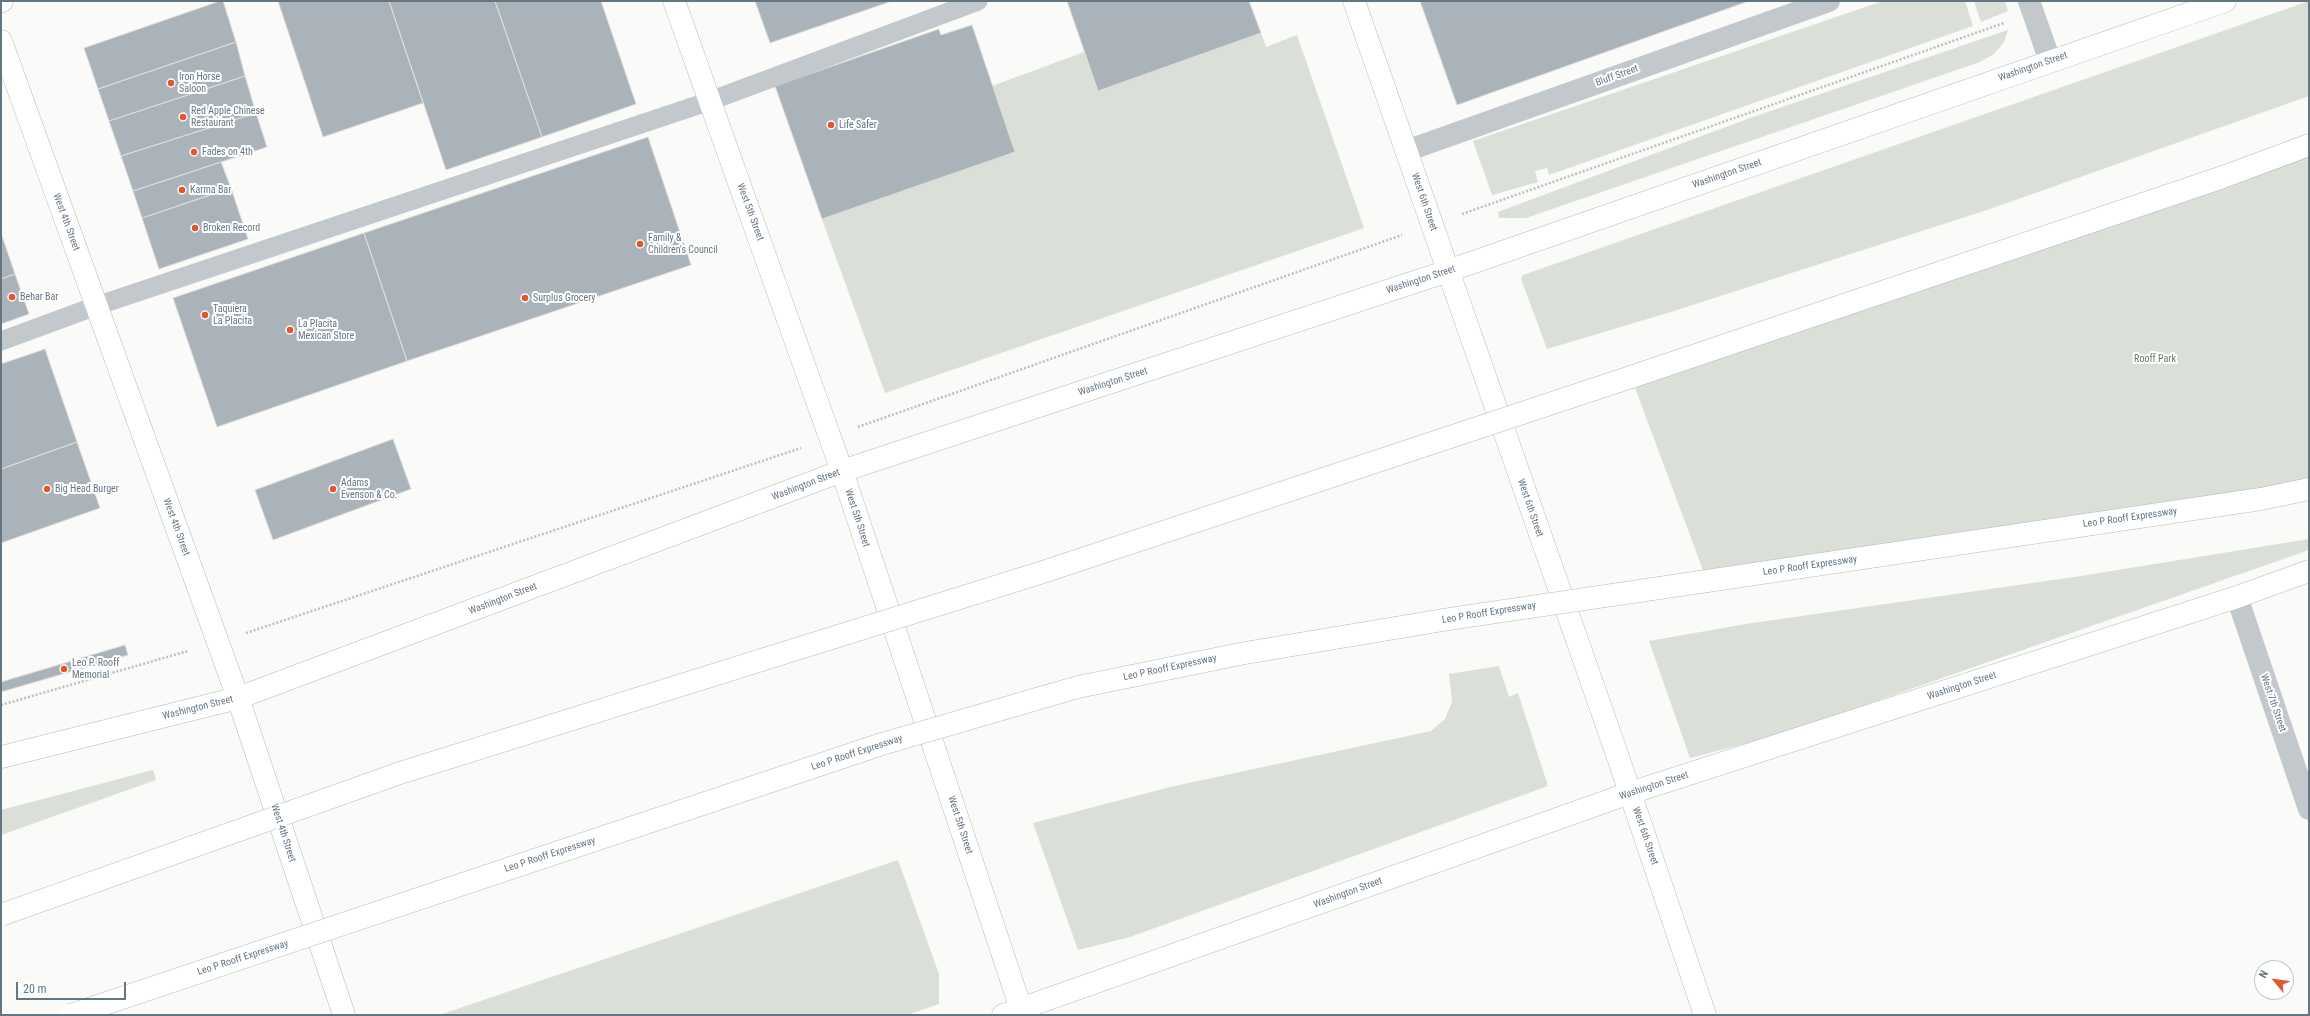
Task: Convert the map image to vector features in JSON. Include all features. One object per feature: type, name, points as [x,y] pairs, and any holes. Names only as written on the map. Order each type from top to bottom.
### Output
[{"type":"main road","name":"West 5th Street","points":[[674,1],[842,471],[1016,1013]]},
{"type":"main road","name":"West 6th Street","points":[[1354,1],[1630,793],[1705,1015]]},
{"type":"main road","name":"Washington Street","points":[[1,757],[238,698],[842,471],[1448,271],[2225,1]]},
{"type":"main road","name":"West 4th Street","points":[[1,41],[238,698],[344,1015]]},
{"type":"main road","points":[[1,915],[400,773],[1043,572],[1631,377],[2220,178],[2309,145]]},
{"type":"main road","name":"Leo P Rooff Expressway","points":[[71,1015],[882,744],[1078,687],[1245,653],[1449,619],[2261,499],[2309,489]]},
{"type":"main road","name":"Washington Street","points":[[1016,1013],[1630,793],[2236,597],[2309,571]]},
{"type":"street","name":"Bluff Street","points":[[1406,151],[1829,1]]},
{"type":"street","points":[[2031,7],[2050,61]]},
{"type":"street","name":"West 7th Street","points":[[2236,597],[2309,809]]},
{"type":"lane","points":[[1,341],[96,306],[710,101],[978,1]]},
{"type":"path","points":[[1,705],[218,642],[830,438],[1432,225],[2031,7]]},
{"type":"green space","points":[[1883,1],[1965,1],[1973,26],[1549,175],[1547,168],[1535,171],[1538,182],[1492,195],[1473,141]]},
{"type":"green space","points":[[1974,1],[2005,1],[2008,11],[1981,22]]},
{"type":"green space","points":[[2309,1],[2309,96],[1990,209],[1674,311],[1547,349],[1521,279],[1523,275]]},
{"type":"green space","points":[[2008,30],[2004,42],[1994,54],[1980,62],[1526,218],[1499,218],[1498,212],[1750,118]]},
{"type":"green space","points":[[1261,33],[1266,47],[1297,35],[1364,228],[885,393],[822,219],[1015,152],[992,86],[1084,52],[1098,91]]},
{"type":"green space","name":"Rooff Park","points":[[2309,144],[2309,489],[1707,581],[1631,377]]},
{"type":"green space","points":[[2309,539],[2309,550],[1782,734],[1690,758],[1649,641],[1746,624],[2081,576]]},
{"type":"green space","points":[[1499,666],[1509,697],[1518,693],[1548,786],[1130,937],[1078,950],[1033,823],[1170,787],[1431,731],[1445,719],[1452,702],[1449,674]]},
{"type":"green space","points":[[153,770],[156,780],[1,835],[1,810]]},
{"type":"green space","points":[[898,860],[939,974],[939,1004],[907,1015],[439,1015]]},
{"type":"building","points":[[223,1],[236,42],[98,89],[84,48]]},
{"type":"building","points":[[278,1],[389,1],[423,103],[323,137]]},
{"type":"building","points":[[389,1],[495,1],[542,137],[446,170]]},
{"type":"building","points":[[495,1],[601,1],[636,104],[542,137]]},
{"type":"building","points":[[755,1],[892,1],[770,43]]},
{"type":"building","points":[[1067,1],[1249,1],[1261,33],[1098,91]]},
{"type":"building","points":[[1420,1],[1749,1],[1457,105]]},
{"type":"building","points":[[972,25],[1015,152],[822,219],[775,86],[939,29],[941,35]]},
{"type":"building","name":"Iron Horse Saloon","points":[[236,42],[245,76],[109,121],[98,89]]},
{"type":"building","name":"Red Apple Chinese Restaurant","points":[[245,76],[256,113],[121,156],[109,121]]},
{"type":"building","name":"Fades on 4th","points":[[256,113],[267,147],[133,191],[121,156]]},
{"type":"building","points":[[648,137],[691,265],[407,361],[364,233]]},
{"type":"building","name":"Karma Bar","points":[[221,162],[231,188],[142,218],[133,191]]},
{"type":"building","name":"Broken Record","points":[[231,188],[248,239],[159,269],[142,218]]},
{"type":"building","points":[[1,233],[15,274],[1,279]]},
{"type":"building","name":"La Placita Mexican Store","points":[[364,233],[407,361],[217,427],[173,298]]},
{"type":"building","name":"Behar Bar","points":[[15,274],[29,314],[1,324],[1,279]]},
{"type":"building","points":[[45,349],[77,442],[1,469],[1,364]]},
{"type":"building","name":"Adams Evenson & Co.","points":[[393,439],[411,489],[273,540],[255,490]]},
{"type":"building","name":"Big Head Burger","points":[[77,442],[100,508],[1,543],[1,469]]},
{"type":"building","name":"Leo P. Rooff Memorial","points":[[125,645],[128,655],[1,692],[1,682]]},
{"type":"place","name":"Iron Horse Saloon","points":[[171,83]]},
{"type":"place","name":"Red Apple Chinese Restaurant","points":[[183,117]]},
{"type":"place","name":"Life Safer","points":[[831,125]]},
{"type":"place","name":"Fades on 4th","points":[[194,152]]},
{"type":"place","name":"Karma Bar","points":[[182,190]]},
{"type":"place","name":"Broken Record","points":[[195,228]]},
{"type":"place","name":"Family & Children's Council","points":[[640,244]]},
{"type":"place","name":"Behar Bar","points":[[12,297]]},
{"type":"place","name":"Surplus Grocery","points":[[525,298]]},
{"type":"place","name":"Taquiera La Placita","points":[[205,315]]},
{"type":"place","name":"La Placita Mexican Store","points":[[290,330]]},
{"type":"place","name":"Big Head Burger","points":[[47,489]]},
{"type":"place","name":"Adams Evenson & Co.","points":[[333,489]]},
{"type":"place","name":"Leo P. Rooff Memorial","points":[[64,669]]}]
